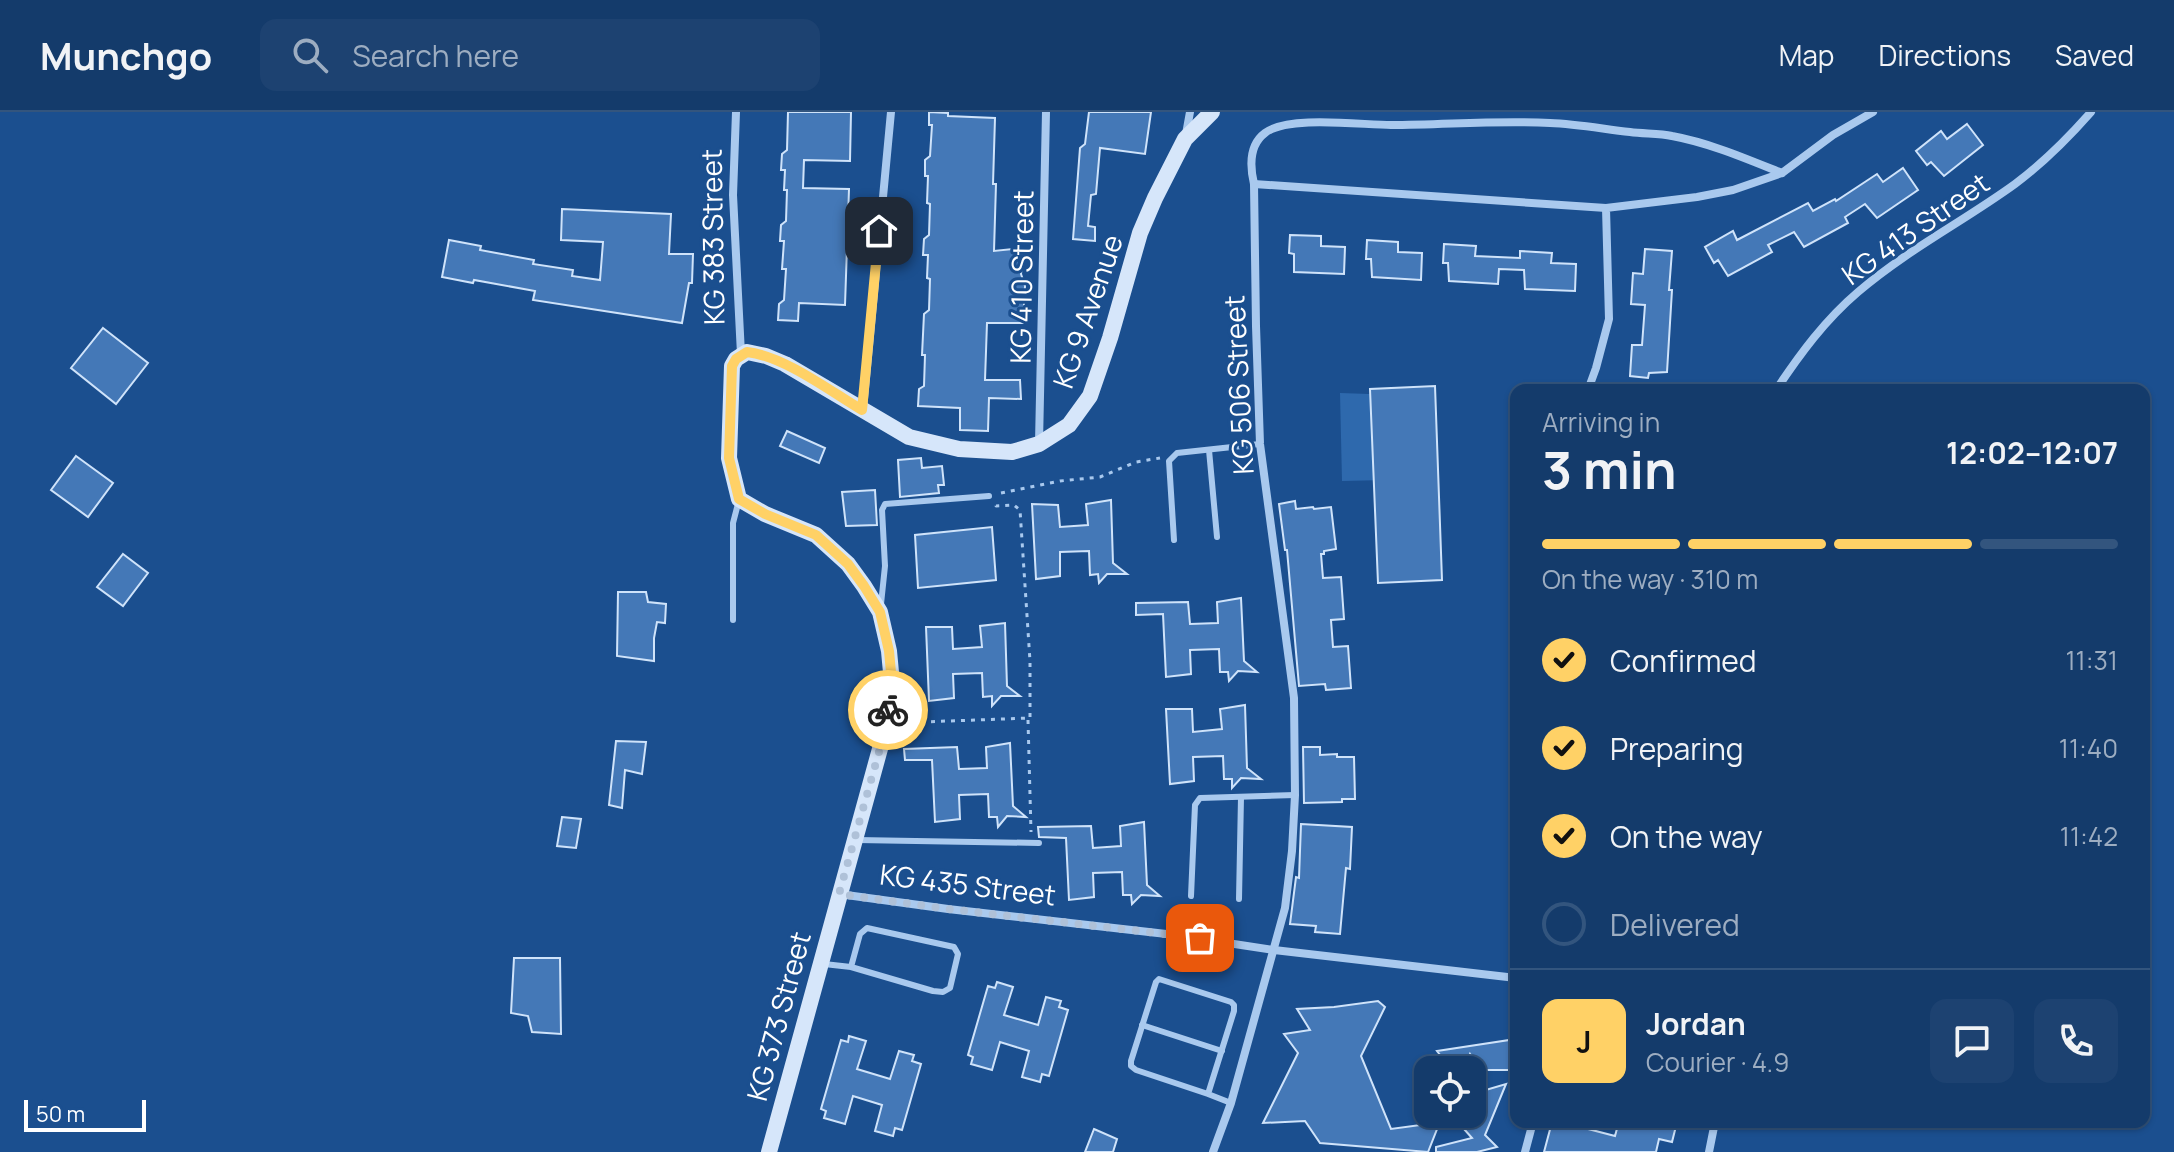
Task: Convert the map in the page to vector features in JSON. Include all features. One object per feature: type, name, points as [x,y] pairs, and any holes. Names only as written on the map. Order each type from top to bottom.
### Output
[{"type":"main road","name":"KG 9 Avenue","points":[[741,355],[747,352],[785,364],[909,437],[959,449],[1012,452],[1039,444],[1069,425],[1090,396],[1140,233],[1185,139],[1212,112]]},
{"type":"main road","name":"KG 383 Street","points":[[739,499],[729,458],[732,366],[741,355]]},
{"type":"main road","name":"KG 435 Street","points":[[739,499],[765,514],[816,535],[848,564],[880,612],[892,683],[886,727],[839,894]]},
{"type":"main road","name":"KG 373 Street","points":[[769,1152],[839,894]]},
{"type":"street","name":"KG 383 Street","points":[[736,112],[733,195],[741,355]]},
{"type":"street","points":[[862,410],[891,112]]},
{"type":"street","name":"KG 410 Street","points":[[1039,444],[1046,112]]},
{"type":"street","points":[[1185,139],[1190,112]]},
{"type":"street","points":[[1254,184],[1606,208],[1733,190],[1782,173],[1833,135],[1873,112]]},
{"type":"street","name":"KG 413 Street","points":[[1780,384],[1807,344],[1859,291],[1930,239],[2016,183],[2071,135],[2091,112]]},
{"type":"street","name":"KG 506 Street","points":[[1213,1152],[1231,1103],[1285,908],[1295,795],[1294,698],[1260,444],[1251,157],[1261,136],[1296,123],[1552,123],[1671,135],[1726,151],[1782,173]]},
{"type":"street","points":[[1590,384],[1609,319],[1606,208]]},
{"type":"street","name":"KG 435 Street","points":[[839,894],[1510,977]]},
{"type":"street","points":[[1525,1152],[1531,1128]]},
{"type":"street","points":[[1709,1152],[1714,1128]]},
{"type":"lane","points":[[1174,540],[1169,461],[1172,457],[1177,453],[1260,444]]},
{"type":"lane","points":[[1209,450],[1217,537]]},
{"type":"lane","points":[[880,612],[885,566],[885,504],[989,496]]},
{"type":"lane","points":[[733,620],[733,523],[739,499]]},
{"type":"lane","points":[[1191,896],[1197,800],[1295,795]]},
{"type":"lane","points":[[1239,899],[1241,797]]},
{"type":"lane","points":[[854,840],[1036,843]]},
{"type":"lane","points":[[819,963],[851,967],[943,992],[950,988],[958,954],[954,947],[867,928],[860,934],[851,967]]},
{"type":"lane","points":[[1208,1094],[1234,1005],[1159,979],[1131,1066],[1231,1103]]},
{"type":"lane","points":[[1142,1025],[1222,1051]]},
{"type":"path","points":[[1036,843],[1028,720],[1031,716],[1030,661],[1020,510],[1014,505],[996,506],[996,495],[1060,481],[1100,477],[1136,462],[1172,457]]},
{"type":"path","points":[[921,722],[1028,720]]},
{"type":"shaded area","points":[[1340,393],[1427,396],[1429,479],[1342,481]]},
{"type":"building","points":[[788,112],[851,112],[850,161],[804,160],[803,188],[849,189],[845,305],[799,303],[798,321],[778,320],[779,304],[784,300],[786,269],[782,269],[784,241],[780,241],[781,225],[786,221],[787,190],[784,190],[785,170],[781,170],[782,154],[787,150]]},
{"type":"building","points":[[929,112],[995,118],[994,251],[1024,248],[1021,274],[1025,286],[1023,323],[987,323],[985,380],[1020,380],[1021,399],[989,398],[988,431],[960,430],[960,408],[918,406],[919,389],[924,386],[924,314],[929,310],[928,255],[923,255],[924,239],[929,235],[930,204],[927,203],[925,160],[930,156],[932,125],[929,125]]},
{"type":"building","points":[[1089,112],[1151,112],[1145,154],[1100,148],[1096,194],[1091,195],[1088,226],[1095,227],[1095,241],[1073,239],[1080,148],[1085,144]]},
{"type":"building","points":[[1967,124],[1983,145],[1944,176],[1931,162],[1927,165],[1916,151],[1941,131],[1947,139]]},
{"type":"building","points":[[1903,168],[1918,190],[1877,218],[1865,204],[1845,217],[1848,223],[1804,247],[1794,232],[1768,245],[1772,252],[1728,276],[1718,260],[1714,263],[1705,247],[1733,231],[1737,240],[1808,203],[1813,211],[1836,201],[1877,174],[1883,182]]},
{"type":"building","points":[[562,209],[671,214],[669,254],[693,254],[692,283],[689,283],[682,323],[533,300],[535,291],[442,277],[449,240],[481,246],[480,250],[534,260],[533,264],[573,270],[572,276],[600,280],[603,242],[561,240]]},
{"type":"building","points":[[1290,235],[1321,236],[1321,246],[1345,247],[1344,274],[1294,272],[1294,254],[1289,253]]},
{"type":"building","points":[[1367,240],[1398,242],[1398,252],[1422,253],[1421,280],[1372,277],[1371,259],[1366,259]]},
{"type":"building","points":[[1444,244],[1476,246],[1475,256],[1520,258],[1520,251],[1552,253],[1551,263],[1576,264],[1575,291],[1525,289],[1524,270],[1499,269],[1498,284],[1449,281],[1448,263],[1443,263]]},
{"type":"building","points":[[1645,249],[1672,251],[1667,372],[1649,373],[1648,378],[1630,376],[1632,345],[1642,345],[1645,305],[1631,304],[1633,273],[1643,274]]},
{"type":"building","points":[[103,328],[148,363],[116,404],[71,368]]},
{"type":"building","points":[[1435,386],[1442,580],[1378,583],[1370,389]]},
{"type":"building","points":[[787,431],[825,448],[819,463],[780,446]]},
{"type":"building","points":[[76,456],[113,483],[88,517],[51,490]]},
{"type":"building","points":[[921,458],[922,468],[942,466],[944,485],[938,485],[939,493],[900,497],[898,460]]},
{"type":"building","points":[[875,490],[877,525],[846,526],[842,492]]},
{"type":"building","points":[[1111,500],[1113,563],[1127,574],[1107,574],[1099,583],[1098,574],[1090,575],[1089,551],[1060,552],[1060,576],[1036,579],[1032,504],[1058,505],[1060,527],[1088,525],[1086,504]]},
{"type":"building","points":[[1295,501],[1296,509],[1331,507],[1336,549],[1321,554],[1323,578],[1341,577],[1344,619],[1331,620],[1333,647],[1348,646],[1351,688],[1326,690],[1325,684],[1299,686],[1287,550],[1279,504]]},
{"type":"building","points":[[992,527],[996,580],[918,588],[915,535]]},
{"type":"building","points":[[123,554],[148,573],[123,606],[97,587]]},
{"type":"building","points":[[618,592],[646,592],[648,602],[666,604],[665,623],[657,622],[654,661],[617,656]]},
{"type":"building","points":[[1241,598],[1244,661],[1257,672],[1238,671],[1229,681],[1228,672],[1220,672],[1219,649],[1190,650],[1191,674],[1166,677],[1163,614],[1136,615],[1136,603],[1188,602],[1190,624],[1218,623],[1217,602]]},
{"type":"building","points":[[1005,623],[1007,686],[1020,696],[1001,696],[992,706],[992,696],[983,697],[982,673],[953,674],[954,698],[929,701],[926,627],[952,627],[953,649],[982,647],[980,626]]},
{"type":"building","points":[[1245,705],[1247,768],[1261,779],[1241,778],[1232,788],[1232,779],[1224,779],[1223,756],[1193,757],[1194,781],[1170,784],[1166,709],[1192,709],[1193,732],[1222,729],[1220,709]]},
{"type":"building","points":[[616,741],[646,742],[642,774],[625,770],[622,808],[609,805]]},
{"type":"building","points":[[1010,743],[1013,806],[1026,817],[1007,816],[998,827],[997,817],[989,817],[988,794],[959,795],[960,819],[935,822],[932,760],[905,760],[904,749],[957,747],[959,769],[987,768],[986,747]]},
{"type":"building","points":[[1303,747],[1320,747],[1320,755],[1354,757],[1355,799],[1304,803]]},
{"type":"building","points":[[562,817],[581,819],[576,848],[557,846]]},
{"type":"building","points":[[1144,822],[1147,885],[1160,896],[1141,895],[1132,904],[1131,895],[1123,895],[1122,872],[1093,873],[1094,897],[1069,900],[1066,838],[1039,837],[1038,827],[1091,826],[1093,848],[1121,846],[1120,826]]},
{"type":"building","points":[[1301,824],[1352,827],[1350,869],[1346,868],[1340,934],[1315,932],[1316,926],[1290,924],[1296,877],[1299,878]]},
{"type":"building","points":[[514,958],[560,958],[561,1034],[532,1032],[528,1016],[511,1013]]},
{"type":"building","points":[[997,982],[1013,987],[1004,1015],[1038,1025],[1046,997],[1061,1001],[1059,1007],[1068,1010],[1049,1076],[1042,1074],[1040,1082],[1022,1077],[1029,1051],[1000,1042],[992,1070],[971,1064],[973,1057],[968,1055],[988,986],[995,988]]},
{"type":"building","points":[[1378,1001],[1385,1007],[1361,1056],[1391,1129],[1414,1126],[1437,1128],[1428,1152],[1320,1143],[1305,1121],[1263,1123],[1298,1053],[1284,1034],[1310,1030],[1297,1009]]},
{"type":"building","points":[[849,1036],[866,1041],[857,1069],[890,1079],[899,1051],[914,1055],[912,1061],[921,1064],[902,1130],[895,1128],[893,1136],[875,1131],[882,1105],[853,1096],[845,1124],[824,1118],[826,1111],[821,1109],[841,1040],[848,1042]]},
{"type":"building","points":[[1510,1040],[1510,1070],[1486,1070],[1486,1056],[1441,1056],[1437,1051]]},
{"type":"building","points":[[1506,1084],[1485,1135],[1497,1147],[1477,1152],[1436,1152],[1436,1147],[1472,1138],[1463,1128],[1486,1128],[1486,1090]]},
{"type":"building","points":[[1550,1128],[1584,1128],[1615,1136],[1617,1128],[1676,1128],[1672,1142],[1659,1139],[1656,1152],[1544,1152]]},
{"type":"building","points":[[1094,1129],[1117,1139],[1113,1152],[1085,1152]]},
{"type":"way so far","points":[[888,710],[886,727],[839,894],[1200,938]]},
{"type":"route","points":[[879,231],[862,410],[785,364],[747,352],[732,366],[729,458],[739,499],[765,514],[816,535],[848,564],[864,586],[880,612],[889,651],[892,683],[888,710]]}]
